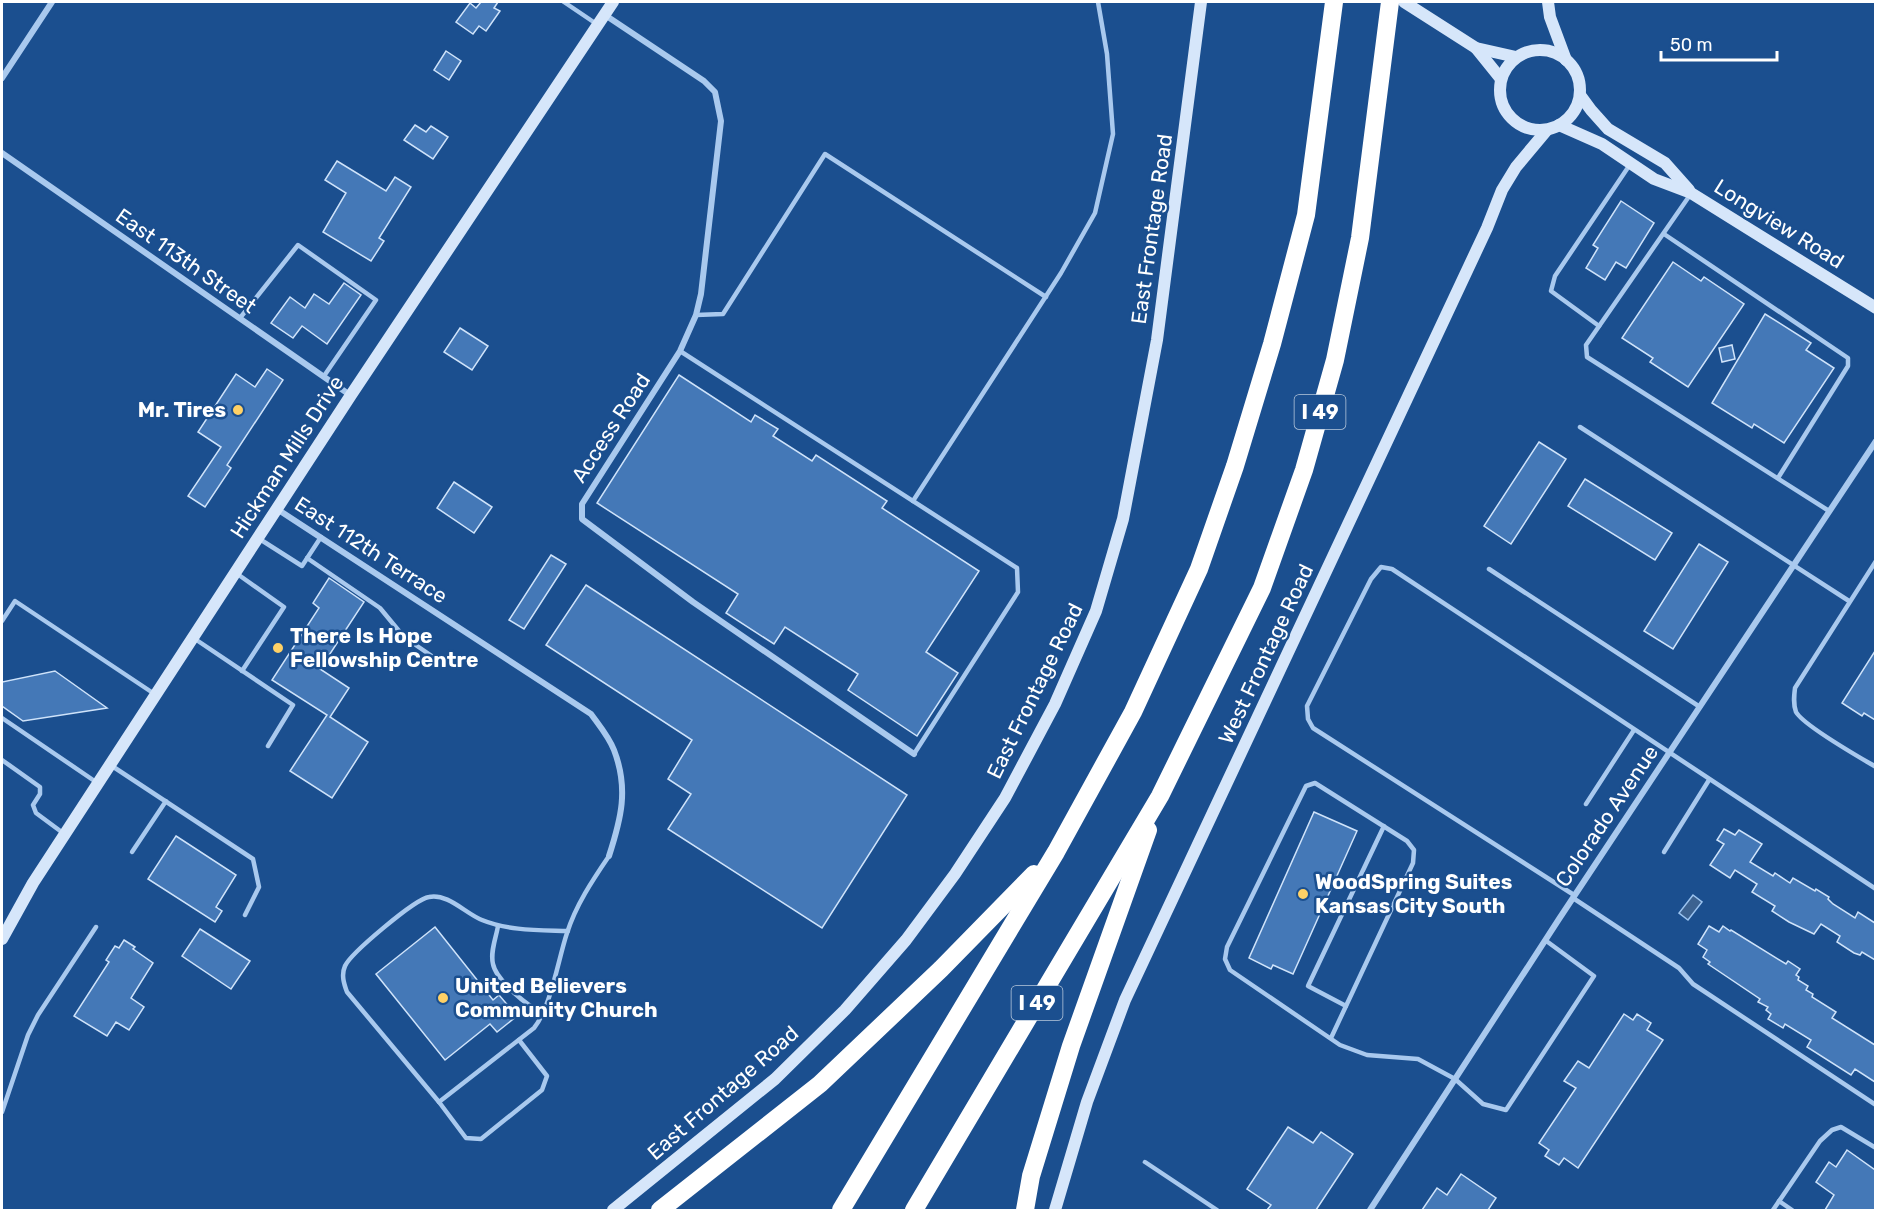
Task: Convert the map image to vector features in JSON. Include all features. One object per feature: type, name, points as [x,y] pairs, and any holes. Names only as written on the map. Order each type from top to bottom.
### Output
[{"type":"highway","name":"I 49","points":[[841,1210],[1056,852],[1133,712],[1198,569],[1235,466],[1272,344],[1306,215],[1334,2]]},
{"type":"highway","name":"I 49","points":[[914,1210],[1160,796],[1262,588],[1304,470],[1335,360],[1360,238],[1390,2]]},
{"type":"highway","points":[[1025,1210],[1031,1176],[1071,1046],[1160,796]]},
{"type":"highway","points":[[660,1210],[820,1084],[941,969],[1056,852]]},
{"type":"street","points":[[2,78],[52,2]]},
{"type":"street","name":"Hickman Mills Drive","points":[[2,939],[33,883],[110,764],[351,395],[613,2]]},
{"type":"street","name":"East Frontage Road","points":[[613,1210],[775,1079],[845,1010],[898,949],[955,874],[1005,798],[1054,704],[1096,611],[1127,498],[1157,340],[1201,2]]},
{"type":"street","points":[[1404,2],[1476,48],[1516,57]]},
{"type":"street","points":[[1548,2],[1550,17],[1566,60]]},
{"type":"street","name":"Access Road","points":[[601,20],[704,81],[715,92],[722,121],[701,294],[696,315],[680,351],[582,504],[582,519],[693,602],[914,754]]},
{"type":"street","points":[[1476,48],[1501,79]]},
{"type":"street","points":[[1542,50],[1555,53],[1566,60],[1575,69],[1580,82],[1580,94],[1569,118],[1553,128],[1534,130],[1521,126],[1510,117],[1503,106],[1500,93],[1501,79],[1507,67],[1516,57],[1528,51],[1542,50]]},
{"type":"street","name":"Longview Road","points":[[1580,94],[1608,129],[1665,164],[1691,193]]},
{"type":"street","name":"Longview Road","points":[[1553,128],[1602,144],[1654,178],[1691,193],[1875,308]]},
{"type":"street","name":"West Frontage Road","points":[[1055,1210],[1087,1102],[1125,1000],[1503,190],[1516,166],[1553,128]]},
{"type":"street","name":"East 113th Street","points":[[2,153],[351,395]]},
{"type":"street","name":"Colorado Avenue","points":[[1370,1210],[1573,896],[1875,441]]},
{"type":"street","name":"East 112th Terrace","points":[[277,508],[591,714],[614,748],[622,780],[620,821],[609,856]]},
{"type":"street","points":[[2,929],[33,883]]},
{"type":"lane","points":[[564,2],[601,20]]},
{"type":"lane","points":[[913,501],[1046,297],[1095,213],[1113,134],[1107,54],[1098,2]]},
{"type":"lane","points":[[696,315],[723,314],[825,154],[1046,297]]},
{"type":"lane","points":[[1599,326],[1551,291],[1555,276],[1630,164]]},
{"type":"lane","points":[[1691,193],[1586,345],[1587,357],[1829,511]]},
{"type":"lane","points":[[1664,234],[1848,358],[1848,366],[1778,478]]},
{"type":"lane","points":[[240,318],[298,245],[376,300],[324,376]]},
{"type":"lane","points":[[680,351],[1017,568],[1018,592],[914,754]]},
{"type":"lane","points":[[1580,427],[1849,601]]},
{"type":"lane","points":[[258,538],[302,566],[321,537]]},
{"type":"lane","points":[[307,558],[380,608],[404,638],[442,663]]},
{"type":"lane","points":[[1875,561],[1796,688],[1793,700],[1797,713],[1807,723],[1875,767]]},
{"type":"lane","points":[[1875,890],[1392,569],[1381,567],[1371,579],[1307,706],[1308,719],[1313,728],[1573,896],[1679,968],[1693,984],[1875,1105]]},
{"type":"lane","points":[[1489,569],[1700,707]]},
{"type":"lane","points":[[235,573],[284,607],[242,671]]},
{"type":"lane","points":[[2,621],[15,602],[156,695]]},
{"type":"lane","points":[[193,637],[293,705],[268,747]]},
{"type":"lane","points":[[2,718],[98,784]]},
{"type":"lane","points":[[1586,804],[1634,730]]},
{"type":"lane","points":[[2,760],[40,787],[40,794],[33,805],[36,813],[65,834]]},
{"type":"lane","points":[[110,764],[252,859],[259,887],[245,915]]},
{"type":"lane","points":[[1664,852],[1709,780]]},
{"type":"lane","points":[[1331,1038],[1413,862],[1414,850],[1407,841],[1315,783],[1306,786],[1227,947],[1225,958],[1230,970],[1340,1045],[1367,1054],[1418,1059],[1455,1079],[1483,1104],[1506,1110],[1594,975],[1545,940]]},
{"type":"lane","points":[[132,852],[166,801]]},
{"type":"lane","points":[[1346,1006],[1308,986],[1384,826]]},
{"type":"lane","points":[[439,1102],[534,1028],[543,1013],[568,931],[579,905],[609,856]]},
{"type":"lane","points":[[519,1040],[547,1076],[542,1090],[482,1139],[466,1138],[439,1102],[347,993],[343,981],[344,969],[356,952],[416,903],[429,897],[449,900],[468,914],[498,926],[568,931]]},
{"type":"lane","points":[[498,926],[492,957],[498,976],[531,1008],[543,1013]]},
{"type":"lane","points":[[2,1112],[28,1035],[38,1015],[96,927]]},
{"type":"lane","points":[[1773,1210],[1820,1141],[1832,1130],[1841,1127],[1875,1148]]},
{"type":"lane","points":[[1145,1162],[1217,1210]]},
{"type":"lane","points":[[1779,1202],[1792,1210]]},
{"type":"water","points":[[1693,895],[1702,902],[1688,920],[1679,913]]},
{"type":"building","points":[[481,2],[498,2],[494,8],[500,11],[486,31],[479,26],[473,34],[456,22],[470,3],[476,8]]},
{"type":"building","points":[[446,51],[461,61],[449,80],[434,70]]},
{"type":"building","points":[[415,125],[426,132],[431,126],[448,137],[433,159],[404,140]]},
{"type":"building","points":[[337,161],[386,191],[395,177],[411,187],[379,238],[384,241],[371,261],[323,232],[346,193],[325,180]]},
{"type":"building","points":[[1621,201],[1654,223],[1626,268],[1616,262],[1605,280],[1586,268],[1598,248],[1593,245]]},
{"type":"building","points":[[1673,262],[1701,281],[1704,277],[1744,304],[1688,387],[1650,362],[1653,358],[1622,338]]},
{"type":"building","points":[[344,283],[361,295],[327,344],[302,326],[293,338],[271,323],[290,297],[305,308],[314,294],[329,304]]},
{"type":"building","points":[[1765,314],[1811,343],[1806,350],[1834,368],[1784,443],[1754,424],[1752,428],[1712,403]]},
{"type":"building","points":[[460,328],[488,346],[472,370],[444,352]]},
{"type":"building","points":[[1732,345],[1735,359],[1722,362],[1719,348]]},
{"type":"building","name":"Mr. Tires","points":[[267,369],[283,380],[227,465],[231,468],[205,507],[188,496],[221,447],[198,432],[236,374],[255,387]]},
{"type":"building","points":[[679,375],[751,422],[755,415],[778,429],[773,436],[812,461],[816,455],[887,501],[882,508],[979,571],[926,652],[958,673],[917,736],[848,690],[858,674],[785,627],[774,644],[726,613],[738,594],[597,503]]},
{"type":"building","points":[[1539,442],[1566,459],[1511,544],[1484,526]]},
{"type":"building","points":[[1585,479],[1672,533],[1655,560],[1568,506]]},
{"type":"building","points":[[454,482],[492,507],[474,533],[437,508]]},
{"type":"building","points":[[1699,544],[1728,562],[1673,649],[1644,631]]},
{"type":"building","points":[[551,555],[566,564],[524,629],[509,620]]},
{"type":"building","points":[[329,578],[364,602],[320,669],[349,688],[330,717],[368,742],[332,798],[290,771],[327,715],[272,680],[319,608],[313,603]]},
{"type":"building","points":[[586,585],[907,795],[822,928],[668,829],[691,794],[668,779],[692,740],[546,645]]},
{"type":"building","points":[[1875,651],[1875,720],[1864,713],[1862,716],[1842,703]]},
{"type":"building","points":[[55,671],[107,708],[23,721],[2,706],[2,682]]},
{"type":"building","name":"WoodSpring Suites Kansas City South","points":[[1314,812],[1357,831],[1293,974],[1273,965],[1271,969],[1249,958]]},
{"type":"building","points":[[1724,829],[1735,835],[1739,830],[1762,844],[1750,862],[1773,876],[1775,873],[1790,883],[1793,878],[1815,891],[1816,889],[1829,897],[1828,899],[1833,904],[1855,918],[1858,912],[1875,923],[1875,960],[1862,952],[1860,955],[1854,953],[1837,942],[1840,936],[1821,924],[1814,934],[1789,922],[1772,911],[1775,906],[1752,892],[1757,884],[1735,870],[1730,878],[1710,865],[1724,844],[1717,840]]},
{"type":"building","points":[[176,836],[236,875],[216,907],[222,911],[215,922],[148,879]]},
{"type":"building","points":[[1709,926],[1719,932],[1723,926],[1786,964],[1788,961],[1800,969],[1796,975],[1799,977],[1798,980],[1808,986],[1806,990],[1813,994],[1812,997],[1836,1012],[1832,1018],[1875,1045],[1875,1082],[1855,1069],[1851,1075],[1807,1047],[1811,1040],[1785,1024],[1783,1028],[1768,1019],[1771,1014],[1766,1010],[1768,1007],[1758,1002],[1760,999],[1708,964],[1710,962],[1703,957],[1707,950],[1698,944]]},
{"type":"building","points":[[435,927],[493,1000],[499,995],[517,1016],[497,1032],[490,1024],[445,1060],[376,974]]},
{"type":"building","points":[[200,929],[250,961],[231,989],[182,956]]},
{"type":"building","points":[[124,940],[153,963],[131,998],[144,1007],[129,1030],[116,1022],[107,1036],[74,1016],[109,962],[106,960],[115,946],[119,948]]},
{"type":"building","points":[[1624,1014],[1633,1020],[1637,1014],[1651,1023],[1647,1030],[1663,1040],[1578,1168],[1564,1158],[1559,1165],[1545,1156],[1549,1150],[1539,1143],[1576,1088],[1564,1081],[1578,1061],[1589,1068]]},
{"type":"building","points":[[1288,1127],[1313,1143],[1321,1132],[1353,1154],[1316,1210],[1267,1210],[1271,1205],[1247,1189]]},
{"type":"building","points":[[1847,1150],[1875,1170],[1875,1210],[1825,1210],[1834,1195],[1816,1182],[1829,1162],[1836,1167]]},
{"type":"building","points":[[1461,1174],[1496,1198],[1488,1210],[1422,1210],[1437,1188],[1447,1195]]},
{"type":"place","name":"Mr. Tires","points":[[238,410]]},
{"type":"place","name":"There Is Hope Fellowship Centre","points":[[278,648]]},
{"type":"place","name":"WoodSpring Suites Kansas City South","points":[[1303,894]]},
{"type":"place","name":"United Believers Community Church","points":[[443,998]]}]
